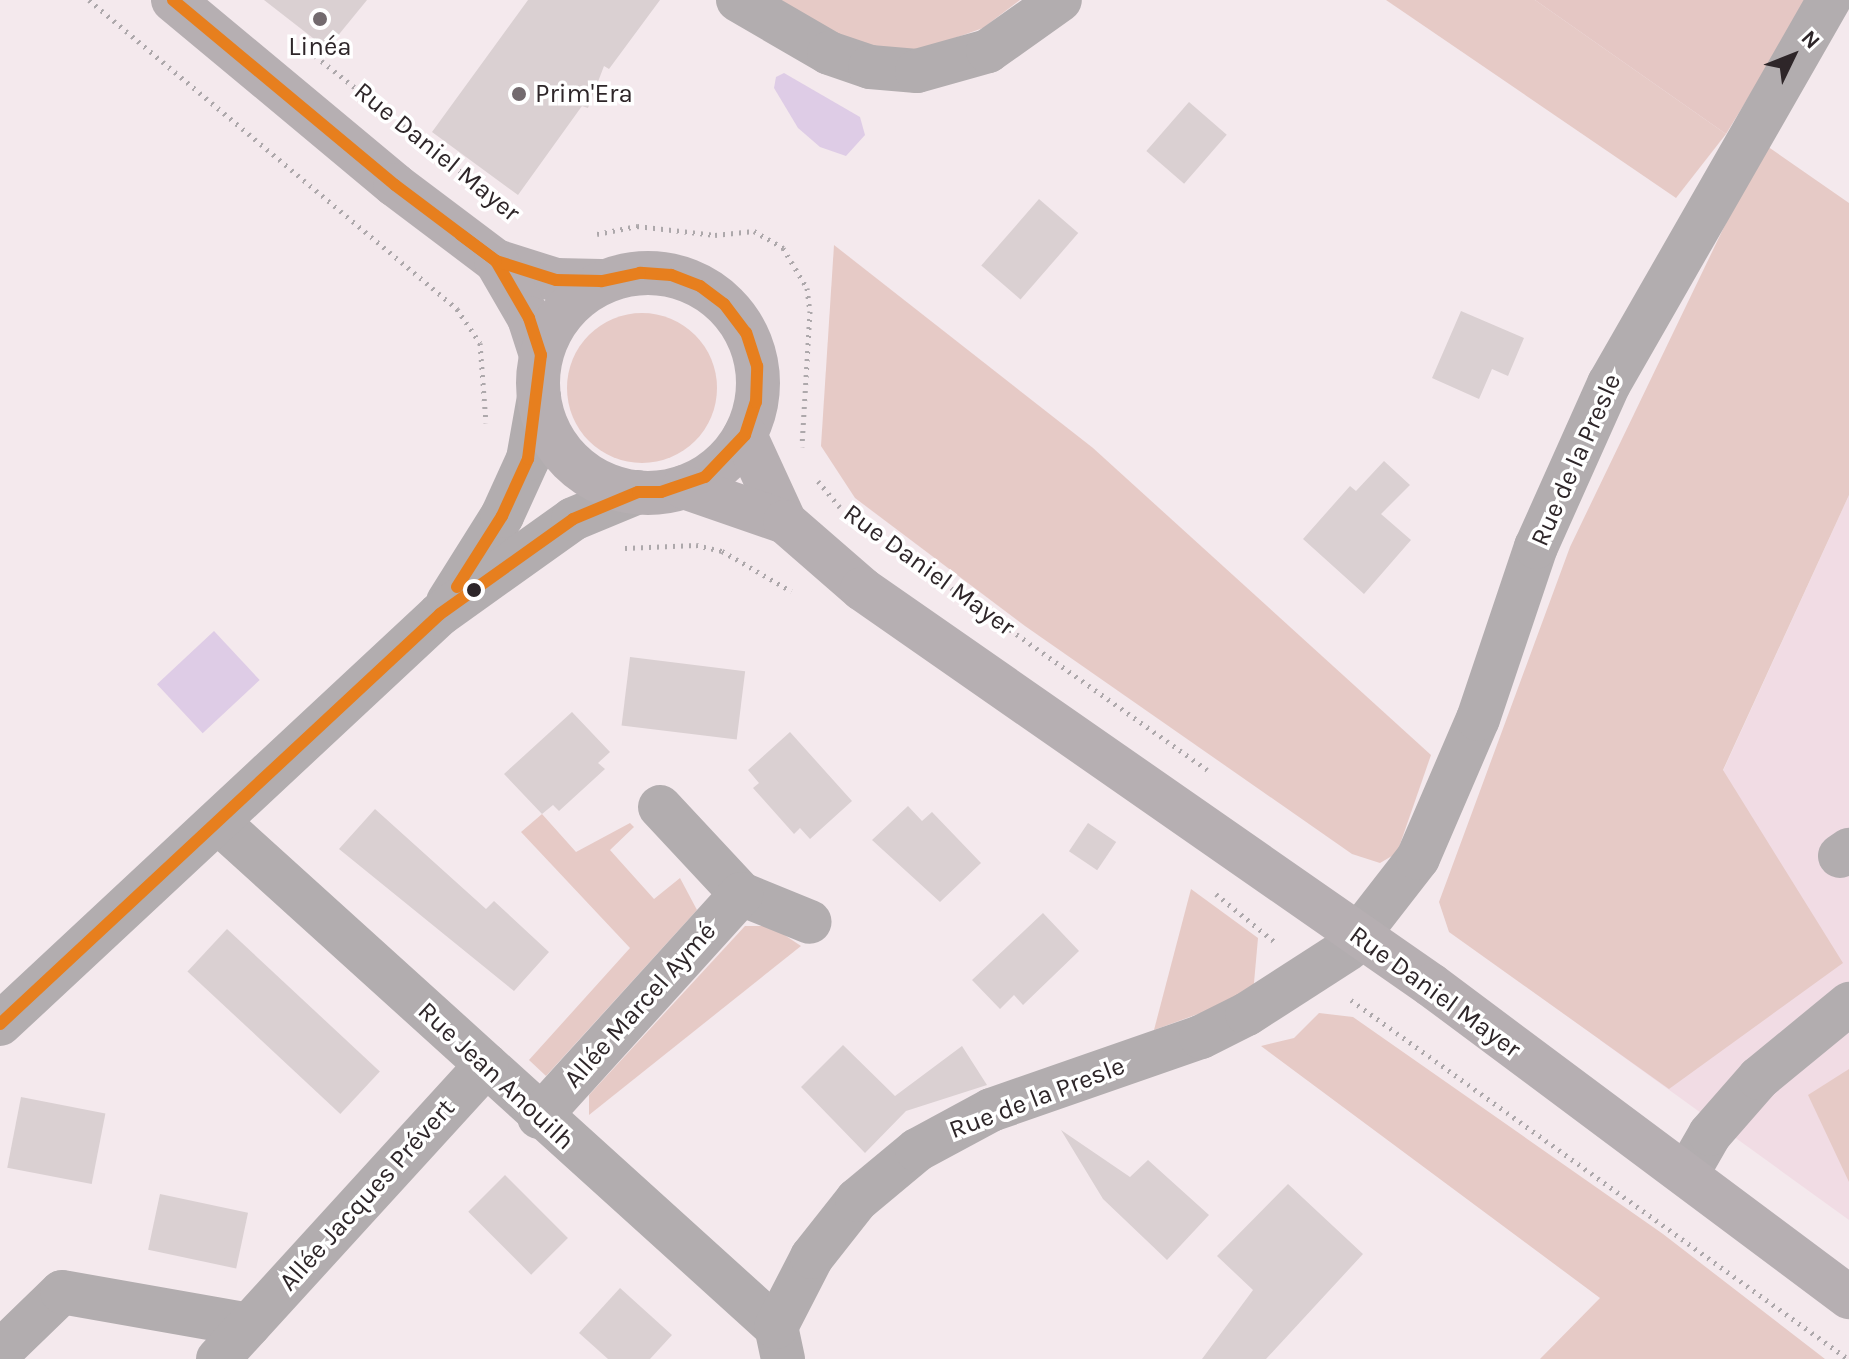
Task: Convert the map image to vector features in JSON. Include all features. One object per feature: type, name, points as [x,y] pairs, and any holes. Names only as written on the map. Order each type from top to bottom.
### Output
[{"type":"main road","name":"Rue Daniel Mayer","points":[[173,0],[395,185],[496,261],[556,280],[601,281]]},
{"type":"main road","name":"Rue Daniel Mayer","points":[[496,261],[529,318],[541,355]]},
{"type":"main road","points":[[640,273],[671,275],[700,286],[724,304],[746,333],[757,366],[756,402],[745,435],[723,464],[684,487],[638,492],[592,477],[572,462],[545,422],[539,397],[541,355],[569,304],[601,281],[640,273]]},
{"type":"main road","name":"Rue Daniel Mayer","points":[[745,435],[785,522]]},
{"type":"main road","name":"Rue Daniel Mayer","points":[[684,487],[785,522],[862,589],[1141,782],[1353,942],[1687,1174],[1849,1297]]},
{"type":"street","points":[[738,0],[829,53],[870,67],[917,71],[988,51],[1060,0]]},
{"type":"street","name":"Rue de la Presle","points":[[779,1343],[788,1295],[833,1227],[917,1150],[991,1110],[1201,1037],[1247,1014],[1353,942],[1418,858],[1478,719],[1542,532],[1603,396],[1829,0]]},
{"type":"street","points":[[440,614],[502,516],[528,459],[539,397]]},
{"type":"street","points":[[0,1024],[440,614],[573,519],[638,492]]},
{"type":"street","points":[[660,807],[741,894],[810,922]]},
{"type":"street","name":"Rue Jean Anouilh","points":[[218,822],[486,1065],[779,1343]]},
{"type":"street","name":"Allée Marcel Aymé","points":[[539,1117],[741,894]]},
{"type":"street","points":[[1687,1174],[1710,1134],[1759,1078],[1849,1004]]},
{"type":"street","name":"Allée Jacques Prévert","points":[[218,1359],[486,1065]]},
{"type":"street","points":[[0,1352],[62,1292],[249,1325]]},
{"type":"path","points":[[89,0],[457,309],[480,343],[489,438]]},
{"type":"path","name":"Rue Daniel Mayer","points":[[307,49],[527,224]]},
{"type":"path","points":[[586,236],[637,226],[715,235],[754,231],[783,248],[807,288],[810,311],[800,437],[807,460]]},
{"type":"path","name":"Rue Daniel Mayer","points":[[815,476],[841,508],[871,532],[1216,777]]},
{"type":"path","points":[[611,550],[696,545],[750,562]]},
{"type":"path","points":[[1348,997],[1848,1359]]},
{"type":"shaded area","points":[[781,0],[1020,0],[983,28],[916,52],[849,44]]},
{"type":"shaded area","points":[[1386,0],[1535,0],[1726,134],[1676,198]]},
{"type":"shaded area","points":[[1535,0],[1808,0],[1726,134]]},
{"type":"shaded area","points":[[784,73],[860,117],[865,135],[846,156],[820,147],[798,128],[774,88],[776,77]]},
{"type":"shaded area","points":[[1764,144],[1849,203],[1849,495],[1723,770],[1843,963],[1669,1089],[1449,932],[1439,902],[1570,547]]},
{"type":"shaded area","points":[[834,245],[1093,448],[1431,755],[1397,853],[1380,863],[1352,854],[1025,626],[855,498],[821,446]]},
{"type":"shaded area","points":[[642,313],[671,319],[695,335],[711,359],[717,388],[711,417],[695,441],[671,457],[642,463],[613,457],[589,441],[573,417],[567,388],[573,359],[589,335],[613,319]]},
{"type":"shaded area","points":[[1849,495],[1849,1220],[1600,1040]]},
{"type":"shaded area","points":[[214,631],[260,680],[203,733],[157,684]]},
{"type":"shaded area","points":[[542,814],[576,852],[630,823],[634,827],[610,850],[654,899],[680,878],[697,910],[546,1076],[529,1060],[630,948],[521,832]]},
{"type":"shaded area","points":[[1191,889],[1258,938],[1253,994],[1154,1030]]},
{"type":"shaded area","points":[[745,926],[771,926],[801,946],[589,1115],[589,1095]]},
{"type":"shaded area","points":[[1319,1013],[1353,1017],[1663,1234],[1825,1359],[1540,1359],[1600,1298],[1261,1046],[1294,1038]]},
{"type":"shaded area","points":[[1849,1069],[1849,1182],[1808,1095]]},
{"type":"building","name":"Linéa","points":[[264,0],[367,0],[327,49]]},
{"type":"building","name":"Prim'Era","points":[[528,0],[660,0],[609,69],[604,66],[588,108],[582,106],[518,195],[432,132]]},
{"type":"building","points":[[1189,102],[1227,135],[1184,184],[1146,151]]},
{"type":"building","points":[[1039,199],[1078,233],[1021,300],[981,265]]},
{"type":"building","points":[[1461,311],[1524,338],[1508,376],[1492,369],[1479,399],[1432,378]]},
{"type":"building","points":[[1384,461],[1410,485],[1381,514],[1411,540],[1364,594],[1303,539],[1350,486],[1356,491]]},
{"type":"building","points":[[630,657],[745,671],[737,740],[622,725]]},
{"type":"building","points":[[572,712],[610,752],[598,763],[605,769],[559,811],[553,805],[542,814],[504,774]]},
{"type":"building","points":[[790,732],[852,801],[810,839],[800,828],[794,834],[753,788],[759,783],[748,770]]},
{"type":"building","points":[[908,806],[922,821],[932,812],[981,863],[940,902],[872,840]]},
{"type":"building","points":[[375,809],[486,909],[494,901],[549,952],[514,991],[339,849]]},
{"type":"building","points":[[1088,823],[1116,842],[1097,870],[1069,851]]},
{"type":"building","points":[[1043,913],[1079,951],[1023,1005],[1014,995],[1000,1009],[972,980]]},
{"type":"building","points":[[227,929],[380,1072],[340,1114],[187,971]]},
{"type":"building","points":[[843,1045],[895,1096],[962,1046],[987,1085],[906,1111],[865,1153],[801,1087]]},
{"type":"building","points":[[21,1097],[105,1113],[92,1184],[7,1168]]},
{"type":"building","points":[[1061,1130],[1130,1177],[1148,1160],[1209,1215],[1167,1260],[1103,1199]]},
{"type":"building","points":[[505,1175],[568,1238],[531,1275],[468,1212]]},
{"type":"building","points":[[1288,1184],[1363,1254],[1266,1359],[1202,1359],[1253,1290],[1217,1256]]},
{"type":"building","points":[[160,1194],[248,1213],[236,1268],[148,1250]]},
{"type":"building","points":[[620,1288],[672,1335],[650,1359],[608,1359],[579,1333]]},
{"type":"transit line","points":[[0,1024],[440,614],[573,519],[638,492],[661,492],[705,477],[745,435],[756,402],[757,366],[746,333],[724,304],[700,286],[671,275],[640,273],[601,281],[556,280],[496,261],[395,185],[173,0]]},
{"type":"transit line","points":[[457,587],[502,516],[528,459],[541,355],[529,318],[496,261],[461,235]]},
{"type":"place","name":"Linéa","points":[[320,19]]},
{"type":"place","name":"Prim'Era","points":[[519,94]]}]
